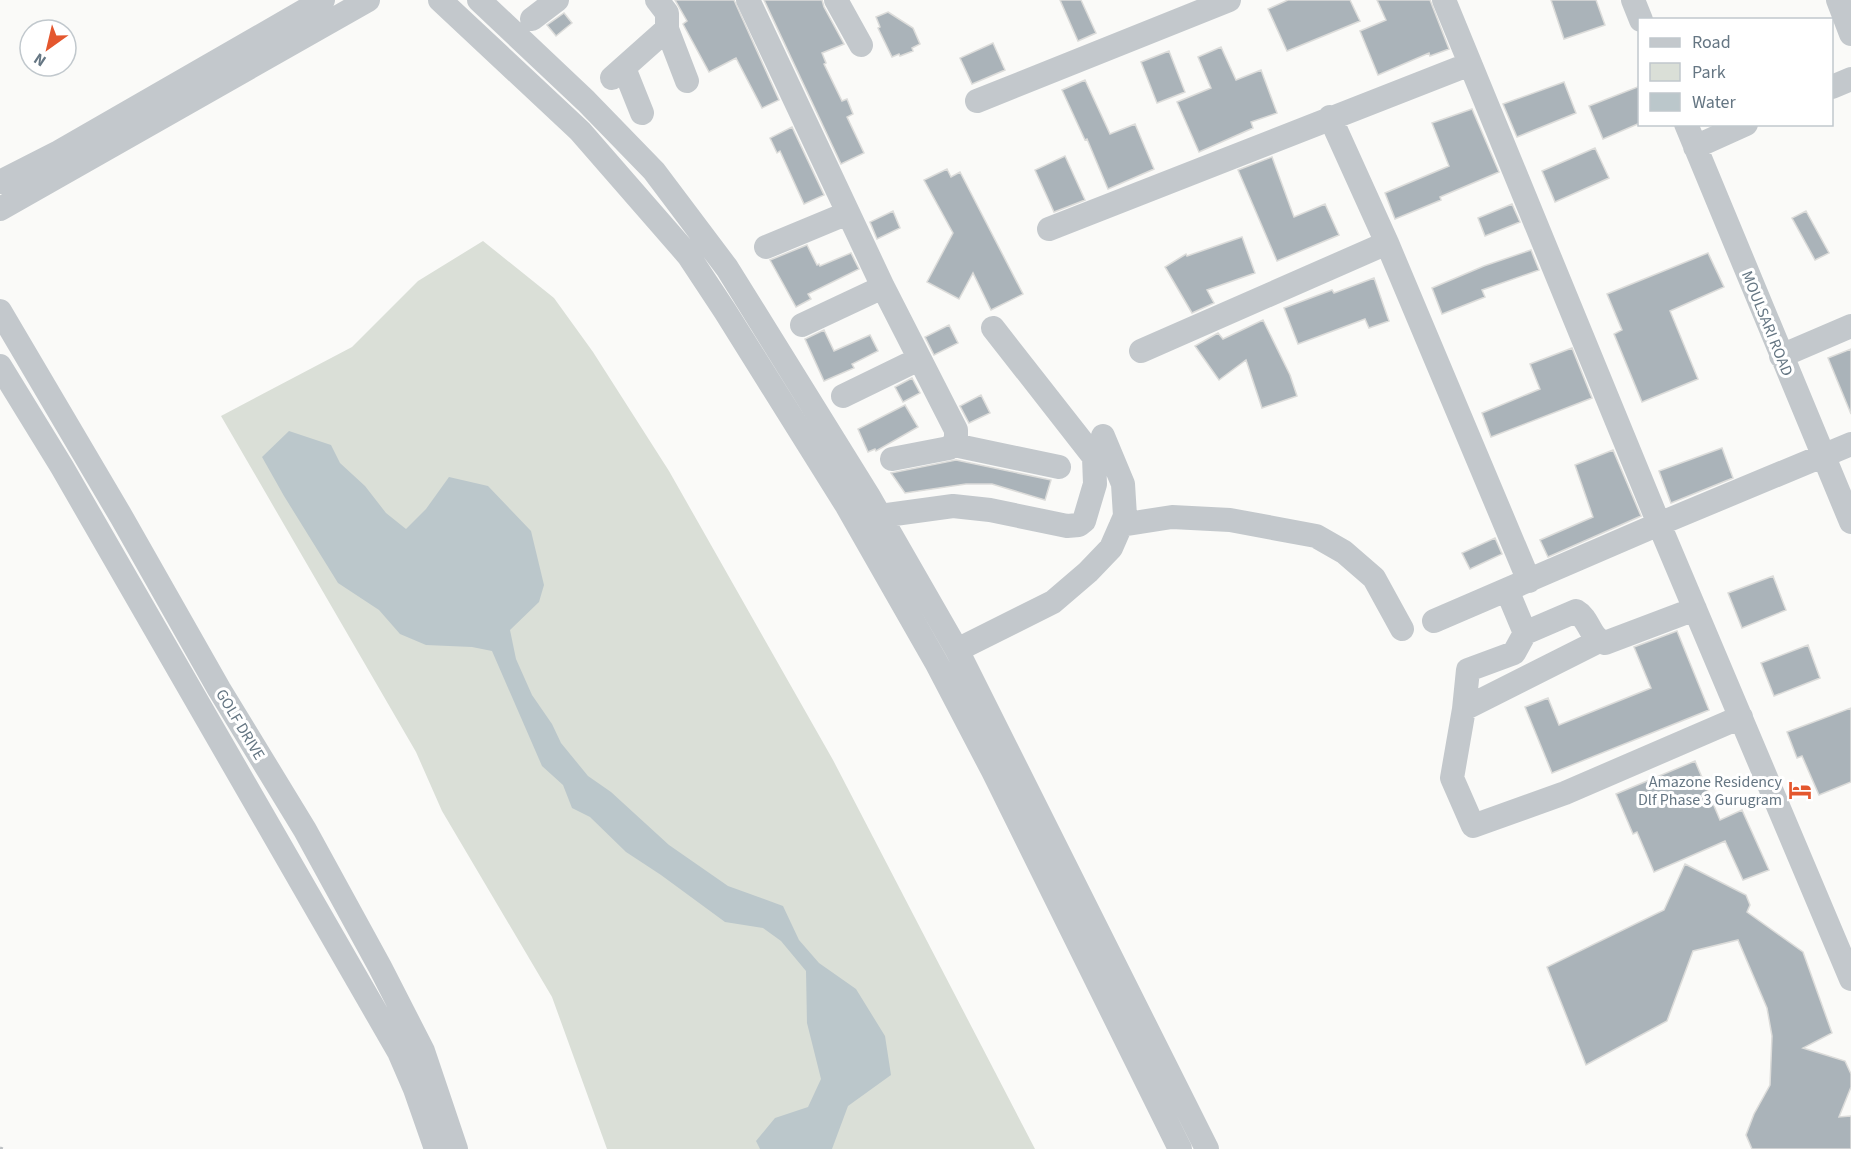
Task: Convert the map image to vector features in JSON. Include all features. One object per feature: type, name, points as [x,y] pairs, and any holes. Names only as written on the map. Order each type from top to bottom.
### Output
[{"type":"street","points":[[0,182],[59,152],[323,0]]},
{"type":"street","points":[[0,209],[368,0]]},
{"type":"street","points":[[440,0],[580,131],[688,255],[779,394],[857,500],[880,516],[957,650],[1207,1149]]},
{"type":"street","points":[[479,0],[627,142],[681,205],[727,268],[857,500],[911,617],[993,771],[1180,1149]]},
{"type":"street","points":[[532,20],[557,0]]},
{"type":"street","points":[[657,0],[667,13],[667,29],[687,81]]},
{"type":"street","points":[[748,0],[883,287],[956,430],[956,441],[949,448],[892,459]]},
{"type":"street","points":[[836,0],[861,45]]},
{"type":"street","points":[[976,101],[1229,0]]},
{"type":"street","points":[[1444,0],[1659,524],[1851,979]]},
{"type":"street","points":[[1633,0],[1640,18]]},
{"type":"street","points":[[1838,0],[1851,34]]},
{"type":"street","points":[[642,113],[618,73],[667,29]]},
{"type":"street","points":[[1049,228],[1470,64]]},
{"type":"street","points":[[1833,87],[1851,79]]},
{"type":"street","points":[[1330,117],[1388,243],[1529,581]]},
{"type":"street","name":"MOULSARI ROAD","points":[[1687,126],[1851,522]]},
{"type":"street","points":[[1695,147],[1742,126]]},
{"type":"street","points":[[766,247],[848,213]]},
{"type":"street","points":[[1141,351],[1388,243]]},
{"type":"street","points":[[802,325],[883,287]]},
{"type":"street","name":"GOLF DRIVE","points":[[0,311],[219,688],[305,830],[375,957],[423,1051],[456,1149]]},
{"type":"street","points":[[1781,356],[1851,326]]},
{"type":"street","points":[[880,516],[953,506],[990,510],[1067,526],[1079,525],[1084,521],[1095,484],[1094,457],[993,328]]},
{"type":"street","points":[[843,396],[919,359]]},
{"type":"street","name":"GOLF DRIVE","points":[[0,366],[62,467],[399,1052],[415,1089],[435,1149]]},
{"type":"street","points":[[957,650],[1053,602],[1088,572],[1111,548],[1125,516],[1122,484],[1102,436]]},
{"type":"street","points":[[1434,621],[1851,444]]},
{"type":"street","points":[[954,445],[1059,467]]},
{"type":"street","points":[[1121,525],[1172,517],[1230,520],[1316,536],[1344,552],[1374,578],[1401,629]]},
{"type":"street","points":[[1507,590],[1526,633]]},
{"type":"street","points":[[1695,609],[1609,642],[1595,639],[1584,617],[1576,612],[1526,633],[1514,653],[1468,670],[1452,778],[1473,826],[1565,793],[1741,717]]},
{"type":"street","points":[[1464,709],[1599,641]]},
{"type":"green space","points":[[483,241],[554,298],[593,352],[669,471],[833,760],[1035,1149],[607,1149],[552,997],[442,811],[416,752],[221,416],[352,347],[418,281]]},
{"type":"water","points":[[289,431],[331,445],[340,463],[365,486],[386,513],[406,529],[426,509],[449,477],[488,486],[531,531],[544,585],[539,602],[510,630],[516,659],[532,695],[552,724],[561,743],[588,776],[611,792],[669,845],[728,886],[783,906],[799,940],[819,963],[856,989],[885,1036],[891,1075],[848,1106],[832,1149],[760,1149],[756,1141],[775,1118],[808,1107],[821,1079],[807,1023],[806,971],[781,941],[763,928],[725,922],[626,852],[590,817],[572,808],[563,785],[542,766],[492,651],[472,647],[426,645],[400,634],[379,610],[338,583],[262,457]]},
{"type":"building","points":[[675,0],[734,0],[779,100],[762,108],[736,58],[709,72],[683,24],[687,21]]},
{"type":"building","points":[[764,0],[822,0],[844,44],[822,53],[826,63],[824,64],[842,101],[847,99],[853,114],[847,117],[864,153],[841,164]]},
{"type":"building","points":[[1060,0],[1081,0],[1096,33],[1078,41]]},
{"type":"building","points":[[1288,0],[1350,0],[1360,21],[1287,51],[1268,9]]},
{"type":"building","points":[[1377,0],[1430,0],[1449,49],[1430,56],[1429,53],[1378,75],[1360,31],[1386,20]]},
{"type":"building","points":[[1551,0],[1596,0],[1605,25],[1564,39]]},
{"type":"building","points":[[888,12],[913,28],[920,44],[912,48],[913,51],[892,57],[878,28],[880,27],[876,17]]},
{"type":"building","points":[[564,13],[572,23],[556,36],[547,25]]},
{"type":"building","points":[[993,43],[1005,70],[972,84],[960,58]]},
{"type":"building","points":[[1221,47],[1236,80],[1261,70],[1277,113],[1251,122],[1253,128],[1199,152],[1177,102],[1211,88],[1198,57]]},
{"type":"building","points":[[1169,51],[1185,92],[1157,103],[1141,62]]},
{"type":"building","points":[[1085,80],[1110,134],[1135,124],[1154,169],[1108,189],[1087,139],[1085,140],[1062,90]]},
{"type":"building","points":[[1564,82],[1576,113],[1517,137],[1503,104]]},
{"type":"building","points":[[1638,87],[1638,124],[1603,139],[1589,106]]},
{"type":"building","points":[[1472,109],[1499,172],[1395,219],[1385,193],[1449,166],[1432,123]]},
{"type":"building","points":[[792,127],[824,195],[804,204],[780,151],[777,153],[770,138]]},
{"type":"building","points":[[1595,148],[1609,178],[1555,202],[1542,171]]},
{"type":"building","points":[[1065,156],[1085,200],[1054,212],[1035,170]]},
{"type":"building","points":[[1272,157],[1294,217],[1325,204],[1339,235],[1277,261],[1238,170]]},
{"type":"building","points":[[947,169],[951,177],[960,172],[1023,294],[991,310],[973,273],[959,299],[927,282],[953,233],[924,180]]},
{"type":"building","points":[[1512,204],[1520,222],[1485,236],[1478,218]]},
{"type":"building","points":[[893,211],[900,228],[877,239],[870,222]]},
{"type":"building","points":[[1806,211],[1829,253],[1815,260],[1792,218]]},
{"type":"building","points":[[1242,237],[1255,273],[1207,290],[1214,303],[1192,313],[1165,267],[1186,254],[1187,256]]},
{"type":"building","points":[[807,245],[817,265],[820,266],[851,253],[859,269],[808,294],[811,299],[796,307],[770,260]]},
{"type":"building","points":[[1531,250],[1539,270],[1482,290],[1485,297],[1442,314],[1432,288],[1484,266]]},
{"type":"building","points":[[1708,253],[1724,287],[1670,311],[1698,379],[1642,402],[1614,334],[1622,330],[1607,294]]},
{"type":"building","points":[[1374,278],[1389,321],[1369,328],[1365,319],[1298,344],[1284,308],[1332,290],[1334,293]]},
{"type":"building","points":[[1263,320],[1290,375],[1297,396],[1262,408],[1246,360],[1219,380],[1195,346],[1218,333],[1223,339]]},
{"type":"building","points":[[949,325],[958,343],[934,355],[925,337]]},
{"type":"building","points":[[824,330],[834,351],[870,335],[878,351],[852,364],[854,368],[824,381],[805,339]]},
{"type":"building","points":[[1572,348],[1592,398],[1491,437],[1482,413],[1540,389],[1530,364]]},
{"type":"building","points":[[1851,349],[1851,414],[1828,358]]},
{"type":"building","points":[[912,378],[920,393],[903,402],[895,387]]},
{"type":"building","points":[[981,395],[990,413],[969,423],[960,406]]},
{"type":"building","points":[[905,405],[918,427],[876,451],[875,449],[868,452],[858,429]]},
{"type":"building","points":[[1722,448],[1733,478],[1671,503],[1659,471]]},
{"type":"building","points":[[1613,450],[1641,516],[1548,557],[1540,540],[1593,517],[1575,465]]},
{"type":"building","points":[[956,460],[1051,480],[1045,500],[992,484],[966,484],[905,493],[891,473]]},
{"type":"building","points":[[1495,538],[1502,554],[1470,569],[1462,553]]},
{"type":"building","points":[[1773,576],[1786,610],[1742,628],[1728,593]]},
{"type":"building","points":[[1677,631],[1709,710],[1552,773],[1525,707],[1548,698],[1559,725],[1651,688],[1634,647]]},
{"type":"building","points":[[1808,645],[1820,678],[1774,696],[1761,663]]},
{"type":"building","points":[[1851,708],[1851,782],[1819,795],[1802,756],[1797,758],[1787,732]]},
{"type":"building","points":[[1695,761],[1720,820],[1742,810],[1769,870],[1743,880],[1725,841],[1654,872],[1637,832],[1633,834],[1616,794]]},
{"type":"building","points":[[1685,864],[1746,895],[1750,905],[1747,912],[1803,952],[1832,1033],[1803,1048],[1845,1061],[1851,1074],[1851,1087],[1839,1117],[1851,1116],[1851,1149],[1752,1149],[1746,1135],[1754,1114],[1770,1085],[1772,1036],[1767,1008],[1738,940],[1693,951],[1667,1021],[1586,1065],[1547,967],[1664,910]]},
{"type":"place","name":"Amazone Residency Dlf Phase 3 Gurugram","points":[[1800,790]]}]
